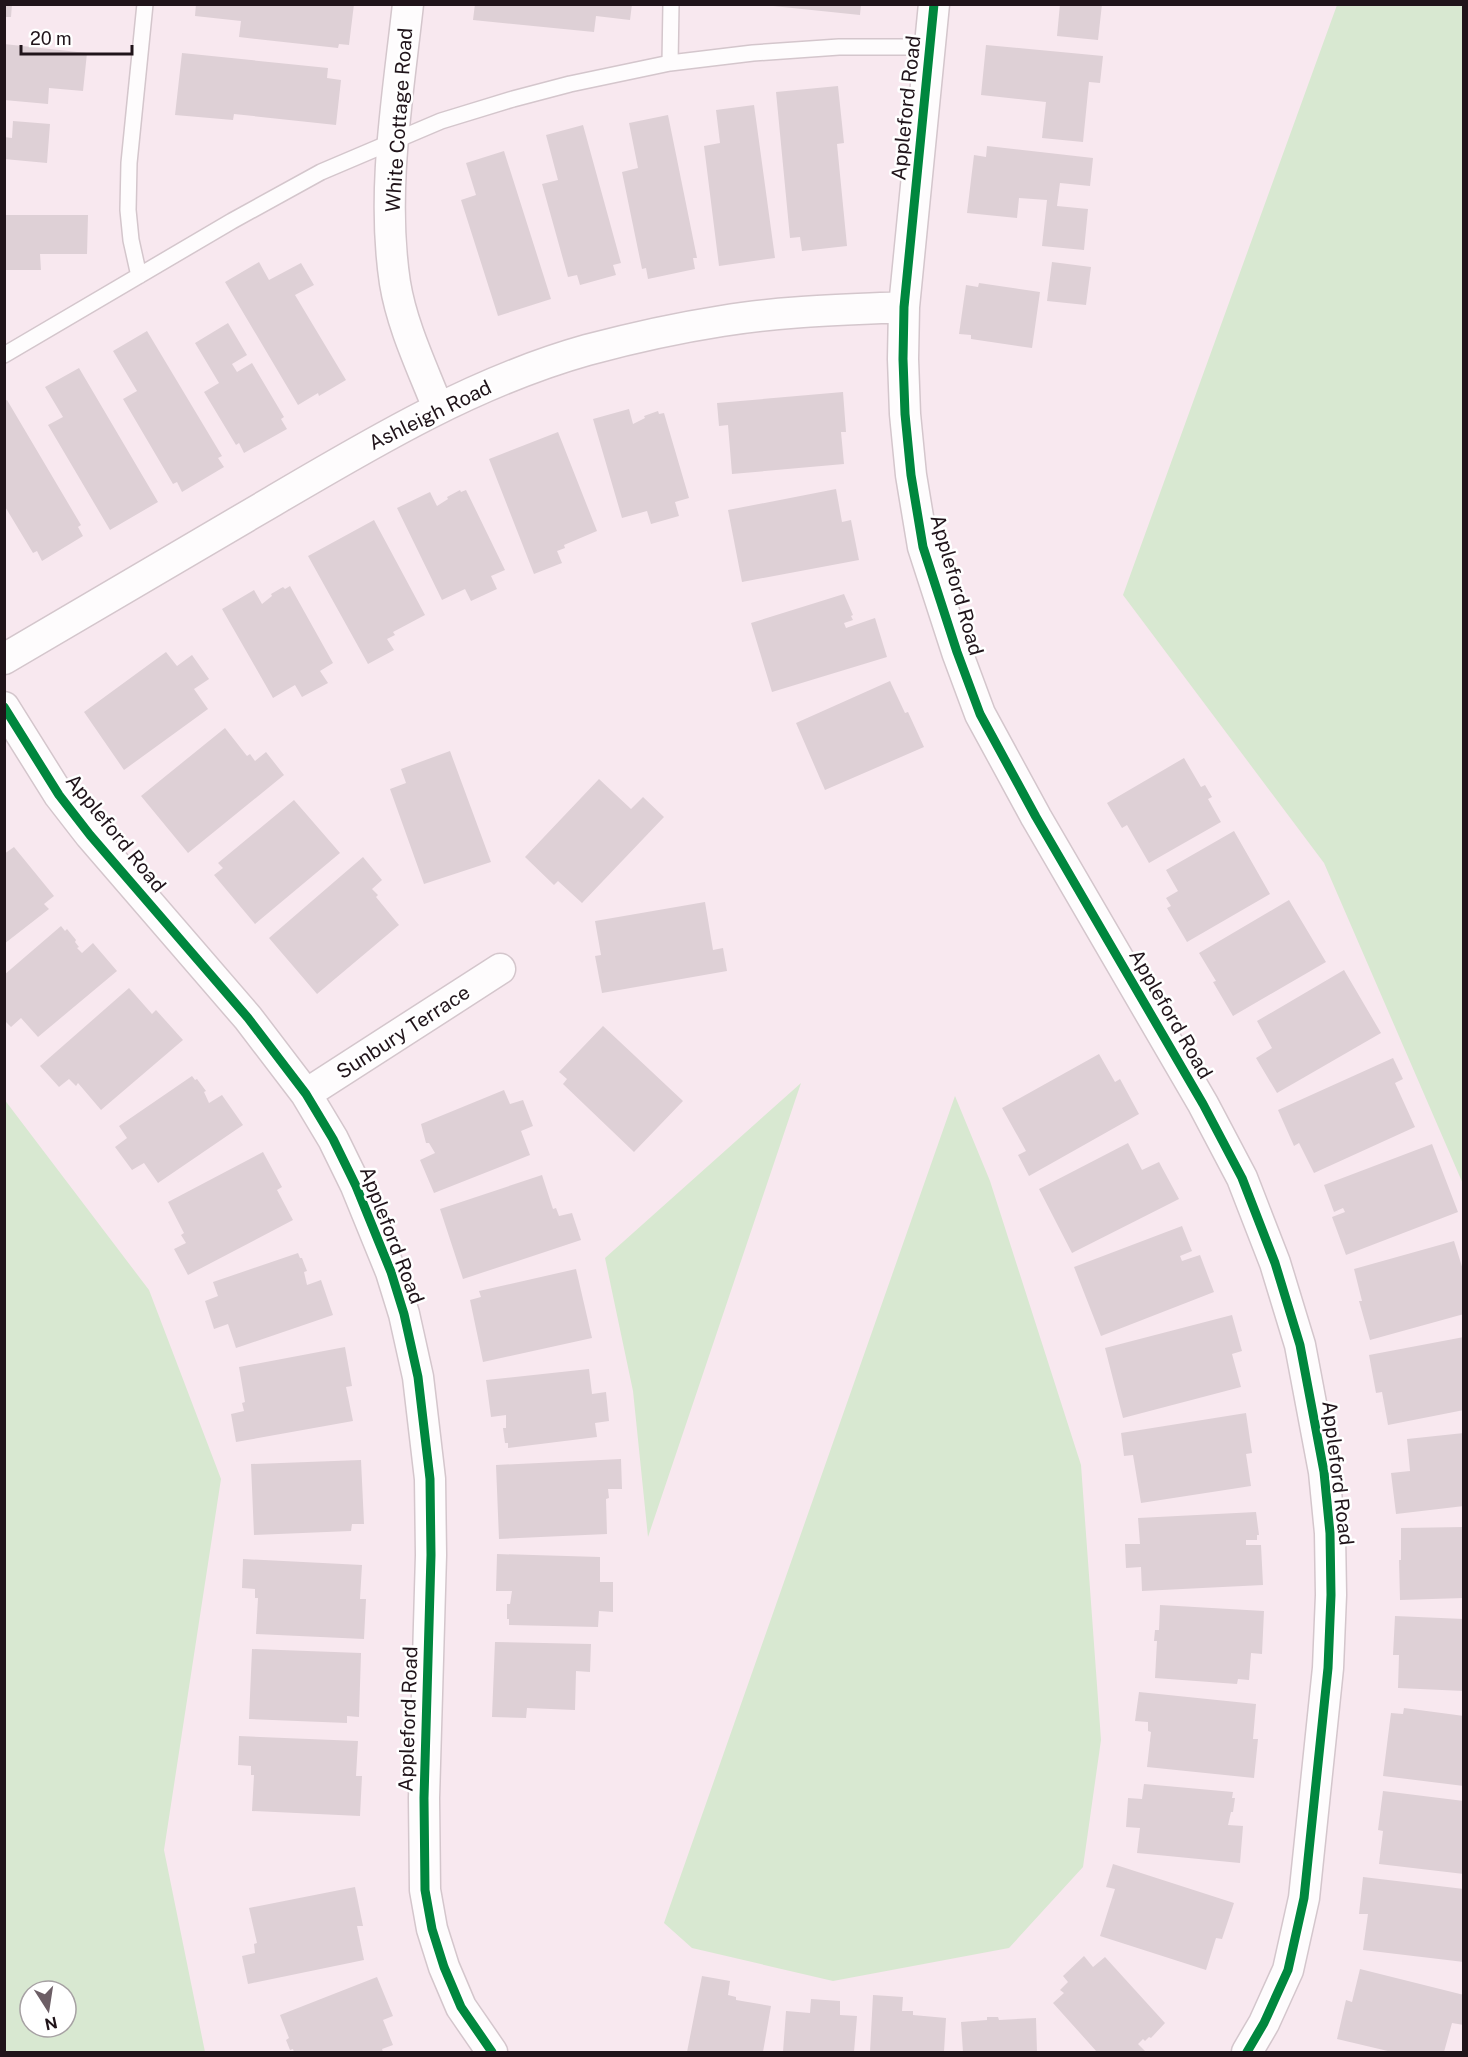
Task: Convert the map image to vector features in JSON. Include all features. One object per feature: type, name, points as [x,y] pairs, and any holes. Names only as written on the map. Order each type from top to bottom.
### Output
[{"type":"street","name":"White Cottage Road","points":[[408,4],[393,142],[391,242],[395,284],[405,322],[438,408]]},
{"type":"street","name":"Appleford Road","points":[[934,4],[904,307],[905,414],[911,475],[923,547],[980,714],[1004,761],[1203,1104],[1242,1178],[1275,1263],[1300,1345],[1324,1472],[1330,1533],[1331,1595],[1327,1679],[1304,1898],[1288,1970],[1264,2023],[1247,2052]]},
{"type":"street","name":"Ashleigh Road","points":[[4,659],[363,448],[438,408],[498,381],[585,351],[655,333],[724,321],[798,313],[904,307]]},
{"type":"street","name":"Appleford Road","points":[[4,707],[59,795],[248,1018],[306,1094],[333,1139],[375,1230],[404,1314],[418,1377],[430,1479],[431,1544],[424,1798],[425,1890],[432,1929],[460,2007],[492,2052]]},
{"type":"street","name":"Sunbury Terrace","points":[[306,1094],[500,969]]},
{"type":"lane","points":[[139,276],[131,240],[128,210],[129,163],[145,4]]},
{"type":"lane","points":[[670,63],[671,4]]},
{"type":"lane","points":[[4,355],[321,172],[441,122],[513,99],[670,63],[753,53],[839,47],[930,47]]},
{"type":"green space","points":[[1337,5],[1463,5],[1463,1184],[1324,863],[1123,595]]},
{"type":"green space","points":[[801,1083],[648,1537],[633,1391],[605,1258]]},
{"type":"green space","points":[[955,1096],[990,1181],[1081,1465],[1101,1740],[1083,1867],[1009,1948],[833,1981],[692,1948],[664,1923]]},
{"type":"green space","points":[[4,1099],[149,1290],[221,1479],[164,1850],[205,2052],[5,2052]]},
{"type":"building","points":[[4,4],[12,4],[11,17],[4,17]]},
{"type":"building","points":[[196,4],[354,4],[349,45],[339,44],[338,48],[239,37],[241,21],[195,16]]},
{"type":"building","points":[[475,4],[632,4],[630,20],[596,16],[594,32],[473,20]]},
{"type":"building","points":[[773,4],[861,4],[860,15],[773,6]]},
{"type":"building","points":[[1060,4],[1102,4],[1098,40],[1057,36]]},
{"type":"building","points":[[4,44],[87,53],[83,91],[49,88],[48,104],[4,100]]},
{"type":"building","points":[[986,45],[1103,56],[1100,83],[1089,82],[1083,142],[1042,138],[1046,102],[981,95]]},
{"type":"building","points":[[182,53],[328,68],[327,78],[341,80],[336,125],[234,114],[233,120],[175,115]]},
{"type":"building","points":[[838,86],[844,143],[837,144],[847,246],[802,251],[800,237],[790,238],[776,92]]},
{"type":"building","points":[[754,105],[775,258],[719,266],[704,146],[720,143],[716,110]]},
{"type":"building","points":[[668,115],[697,258],[693,258],[695,269],[648,279],[646,268],[642,269],[622,172],[638,168],[629,123]]},
{"type":"building","points":[[13,121],[50,124],[47,163],[4,159],[4,137],[12,138]]},
{"type":"building","points":[[583,125],[621,263],[613,265],[616,275],[580,285],[577,275],[568,277],[542,184],[558,180],[546,135]]},
{"type":"building","points":[[987,146],[1093,158],[1090,186],[1060,183],[1057,206],[1088,209],[1084,250],[1042,246],[1047,200],[1019,198],[1017,218],[967,213],[974,155],[986,157]]},
{"type":"building","points":[[504,151],[551,299],[498,316],[461,200],[476,195],[466,163]]},
{"type":"building","points":[[4,215],[88,215],[87,254],[40,254],[41,270],[4,270]]},
{"type":"building","points":[[259,262],[269,280],[301,263],[314,285],[295,295],[346,380],[298,405],[225,282]]},
{"type":"building","points":[[1052,262],[1091,267],[1086,305],[1047,301]]},
{"type":"building","points":[[979,283],[1040,292],[1032,348],[971,339],[971,335],[959,334],[966,285],[978,287]]},
{"type":"building","points":[[228,323],[247,355],[232,364],[237,372],[252,363],[284,417],[281,419],[287,429],[244,453],[239,443],[236,445],[204,392],[219,383],[195,343]]},
{"type":"building","points":[[147,331],[222,456],[218,458],[224,467],[182,492],[177,482],[173,484],[123,399],[137,391],[113,351]]},
{"type":"building","points":[[79,368],[158,502],[110,530],[48,425],[63,417],[45,387]]},
{"type":"building","points":[[843,392],[846,432],[841,432],[844,464],[732,474],[728,425],[719,426],[717,403]]},
{"type":"building","points":[[7,400],[81,525],[78,527],[83,536],[42,561],[37,551],[33,553],[4,505],[4,401]]},
{"type":"building","points":[[629,409],[633,424],[645,418],[644,416],[658,411],[659,414],[664,413],[689,498],[675,502],[679,516],[651,524],[647,511],[622,518],[593,419]]},
{"type":"building","points":[[558,432],[597,531],[564,545],[565,548],[557,551],[562,563],[534,574],[489,459]]},
{"type":"building","points":[[836,489],[842,522],[851,520],[859,560],[742,582],[728,510]]},
{"type":"building","points":[[460,490],[461,492],[466,490],[505,570],[491,576],[497,589],[471,601],[465,589],[442,600],[397,508],[430,492],[437,506]]},
{"type":"building","points":[[374,520],[425,615],[393,632],[395,635],[387,639],[394,650],[368,664],[308,556]]},
{"type":"building","points":[[290,586],[333,663],[320,671],[328,683],[302,697],[295,685],[273,698],[222,609],[254,590],[262,604],[272,596],[271,594]]},
{"type":"building","points":[[844,594],[853,615],[851,616],[853,620],[844,623],[846,628],[875,618],[887,657],[772,692],[751,623]]},
{"type":"building","points":[[166,652],[177,666],[192,655],[209,679],[194,689],[208,709],[124,770],[84,712]]},
{"type":"building","points":[[890,681],[905,713],[908,712],[924,747],[825,790],[796,723]]},
{"type":"building","points":[[225,728],[247,756],[250,754],[255,761],[266,752],[284,775],[188,853],[141,796]]},
{"type":"building","points":[[450,751],[491,862],[424,884],[390,789],[406,783],[401,769]]},
{"type":"building","points":[[1184,758],[1201,787],[1205,785],[1212,797],[1208,799],[1221,822],[1149,863],[1127,825],[1122,828],[1107,803]]},
{"type":"building","points":[[599,779],[631,809],[643,797],[664,817],[582,903],[558,881],[554,885],[525,857]]},
{"type":"building","points":[[294,800],[340,853],[255,924],[214,875],[223,868],[218,863]]},
{"type":"building","points":[[1234,831],[1270,894],[1187,942],[1167,908],[1171,906],[1166,898],[1178,891],[1166,870]]},
{"type":"building","points":[[14,847],[54,896],[44,904],[49,909],[4,944],[4,854]]},
{"type":"building","points":[[363,857],[382,880],[372,889],[378,895],[376,897],[399,925],[317,994],[269,938]]},
{"type":"building","points":[[1289,900],[1326,962],[1233,1016],[1199,953]]},
{"type":"building","points":[[705,902],[713,950],[723,948],[727,971],[602,993],[595,956],[601,955],[595,921]]},
{"type":"building","points":[[61,926],[65,931],[67,929],[76,940],[79,947],[77,948],[82,953],[93,943],[117,971],[38,1037],[21,1018],[11,1027],[4,1020],[4,975]]},
{"type":"building","points":[[1344,970],[1381,1033],[1277,1093],[1256,1058],[1272,1048],[1257,1021]]},
{"type":"building","points":[[129,988],[152,1014],[156,1010],[183,1040],[101,1110],[78,1083],[76,1086],[69,1079],[59,1087],[40,1066]]},
{"type":"building","points":[[603,1026],[683,1101],[634,1152],[563,1084],[567,1079],[559,1072]]},
{"type":"building","points":[[1099,1054],[1115,1082],[1120,1079],[1139,1114],[1029,1176],[1018,1155],[1026,1151],[1002,1108]]},
{"type":"building","points":[[1393,1058],[1403,1079],[1395,1083],[1415,1127],[1314,1173],[1299,1143],[1294,1146],[1278,1110]]},
{"type":"building","points":[[192,1076],[206,1091],[204,1092],[209,1103],[222,1095],[243,1125],[158,1183],[144,1163],[132,1170],[115,1147],[127,1138],[119,1126]]},
{"type":"building","points":[[504,1090],[510,1104],[523,1100],[533,1126],[521,1131],[530,1155],[434,1193],[420,1160],[435,1153],[429,1143],[426,1143],[421,1124]]},
{"type":"building","points":[[1128,1143],[1142,1170],[1159,1162],[1179,1199],[1072,1253],[1039,1189]]},
{"type":"building","points":[[1432,1144],[1458,1212],[1346,1255],[1332,1217],[1345,1212],[1343,1208],[1334,1212],[1324,1185]]},
{"type":"building","points":[[263,1152],[282,1187],[277,1190],[293,1220],[188,1275],[174,1249],[186,1243],[181,1235],[184,1233],[168,1202]]},
{"type":"building","points":[[542,1175],[553,1209],[556,1208],[559,1216],[572,1213],[581,1240],[463,1279],[440,1209]]},
{"type":"building","points":[[1182,1226],[1192,1251],[1180,1256],[1182,1261],[1200,1255],[1214,1292],[1101,1336],[1074,1267]]},
{"type":"building","points":[[1454,1241],[1464,1273],[1464,1314],[1370,1340],[1359,1301],[1362,1301],[1354,1269]]},
{"type":"building","points":[[298,1253],[307,1271],[304,1272],[307,1285],[321,1280],[333,1315],[236,1348],[228,1324],[214,1329],[205,1301],[218,1296],[213,1282]]},
{"type":"building","points":[[576,1269],[592,1338],[483,1362],[470,1300],[481,1297],[479,1291]]},
{"type":"building","points":[[1232,1315],[1242,1351],[1232,1354],[1241,1387],[1123,1418],[1105,1348]]},
{"type":"building","points":[[1464,1337],[1464,1410],[1388,1425],[1382,1392],[1376,1393],[1369,1355]]},
{"type":"building","points":[[345,1347],[352,1386],[346,1387],[353,1421],[236,1442],[231,1414],[244,1411],[242,1403],[245,1402],[239,1367]]},
{"type":"building","points":[[589,1369],[592,1394],[606,1392],[609,1421],[595,1423],[597,1437],[508,1448],[503,1428],[506,1428],[506,1415],[491,1417],[486,1380]]},
{"type":"building","points":[[1246,1413],[1252,1453],[1246,1454],[1251,1486],[1141,1503],[1133,1455],[1124,1456],[1121,1433]]},
{"type":"building","points":[[1464,1433],[1464,1506],[1396,1514],[1391,1473],[1410,1471],[1407,1439]]},
{"type":"building","points":[[621,1459],[622,1489],[608,1489],[609,1498],[606,1499],[607,1534],[499,1539],[496,1465]]},
{"type":"building","points":[[361,1460],[364,1524],[352,1524],[351,1531],[254,1535],[251,1464]]},
{"type":"building","points":[[1256,1512],[1259,1535],[1257,1535],[1257,1540],[1246,1540],[1246,1545],[1261,1545],[1263,1585],[1142,1591],[1141,1567],[1126,1568],[1125,1544],[1140,1544],[1138,1518]]},
{"type":"building","points":[[1464,1527],[1464,1598],[1400,1600],[1401,1528]]},
{"type":"building","points":[[497,1554],[600,1557],[600,1582],[613,1582],[613,1612],[599,1611],[598,1627],[509,1625],[507,1604],[510,1604],[512,1591],[496,1591]]},
{"type":"building","points":[[243,1559],[362,1565],[360,1599],[366,1599],[364,1639],[256,1634],[258,1598],[255,1598],[255,1589],[242,1588]]},
{"type":"building","points":[[1160,1605],[1264,1611],[1262,1654],[1251,1653],[1249,1680],[1238,1679],[1237,1684],[1155,1678],[1157,1641],[1154,1641],[1155,1630],[1159,1630]]},
{"type":"building","points":[[1395,1616],[1464,1619],[1464,1691],[1398,1688],[1399,1655],[1393,1655]]},
{"type":"building","points":[[495,1642],[591,1644],[590,1672],[576,1671],[575,1710],[527,1708],[526,1718],[492,1717]]},
{"type":"building","points":[[252,1649],[361,1653],[359,1717],[347,1716],[347,1723],[249,1719]]},
{"type":"building","points":[[1139,1692],[1256,1704],[1253,1739],[1258,1739],[1254,1778],[1147,1767],[1151,1732],[1148,1731],[1148,1722],[1135,1721]]},
{"type":"building","points":[[1404,1708],[1464,1716],[1464,1786],[1383,1776],[1391,1713],[1403,1714]]},
{"type":"building","points":[[239,1736],[358,1741],[356,1776],[362,1776],[360,1816],[252,1811],[254,1775],[251,1775],[251,1766],[238,1765]]},
{"type":"building","points":[[1144,1784],[1233,1792],[1232,1798],[1235,1798],[1233,1812],[1231,1812],[1228,1825],[1243,1826],[1240,1863],[1137,1853],[1140,1828],[1126,1827],[1128,1798],[1142,1799]]},
{"type":"building","points":[[1383,1791],[1464,1801],[1464,1874],[1379,1864],[1383,1831],[1378,1830]]},
{"type":"building","points":[[1113,1864],[1234,1903],[1222,1939],[1216,1938],[1206,1970],[1100,1936],[1115,1889],[1106,1887]]},
{"type":"building","points":[[1363,1877],[1464,1889],[1464,1962],[1363,1950],[1368,1914],[1359,1914]]},
{"type":"building","points":[[355,1887],[363,1926],[357,1926],[364,1960],[248,1984],[242,1956],[255,1953],[254,1944],[257,1943],[249,1908]]},
{"type":"building","points":[[1084,1956],[1093,1967],[1105,1957],[1165,2023],[1151,2038],[1145,2041],[1143,2039],[1138,2044],[1146,2052],[1097,2052],[1053,2003],[1064,1993],[1060,1990],[1068,1982],[1063,1976]]},
{"type":"building","points":[[1360,1969],[1464,1995],[1464,2025],[1452,2023],[1444,2052],[1392,2052],[1337,2039],[1346,2000],[1352,2002]]},
{"type":"building","points":[[702,1976],[730,1981],[728,1995],[736,1997],[736,2000],[771,2006],[763,2052],[687,2052]]},
{"type":"building","points":[[377,1977],[393,2016],[383,2020],[393,2045],[382,2049],[383,2052],[294,2052],[293,2049],[290,2050],[286,2040],[289,2038],[280,2015]]},
{"type":"building","points":[[873,1995],[903,1997],[902,2011],[913,2011],[913,2015],[946,2018],[944,2052],[870,2052]]},
{"type":"building","points":[[811,1999],[840,2001],[840,2015],[857,2016],[854,2052],[783,2052],[786,2011],[810,2013]]},
{"type":"building","points":[[987,2017],[998,2017],[999,2020],[1036,2018],[1037,2052],[963,2052],[961,2022],[987,2020]]},
{"type":"cycle path","points":[[934,4],[904,307],[905,414],[911,475],[923,547],[980,714],[1036,817],[1203,1104],[1242,1178],[1275,1263],[1300,1345],[1324,1472],[1330,1533],[1331,1595],[1328,1668],[1304,1898],[1288,1970],[1264,2023],[1247,2052]]},
{"type":"cycle path","points":[[4,707],[59,795],[90,835],[248,1018],[306,1094],[333,1139],[356,1186],[391,1272],[404,1314],[418,1377],[430,1479],[431,1555],[424,1798],[425,1890],[432,1929],[444,1967],[461,2007],[492,2052]]}]
